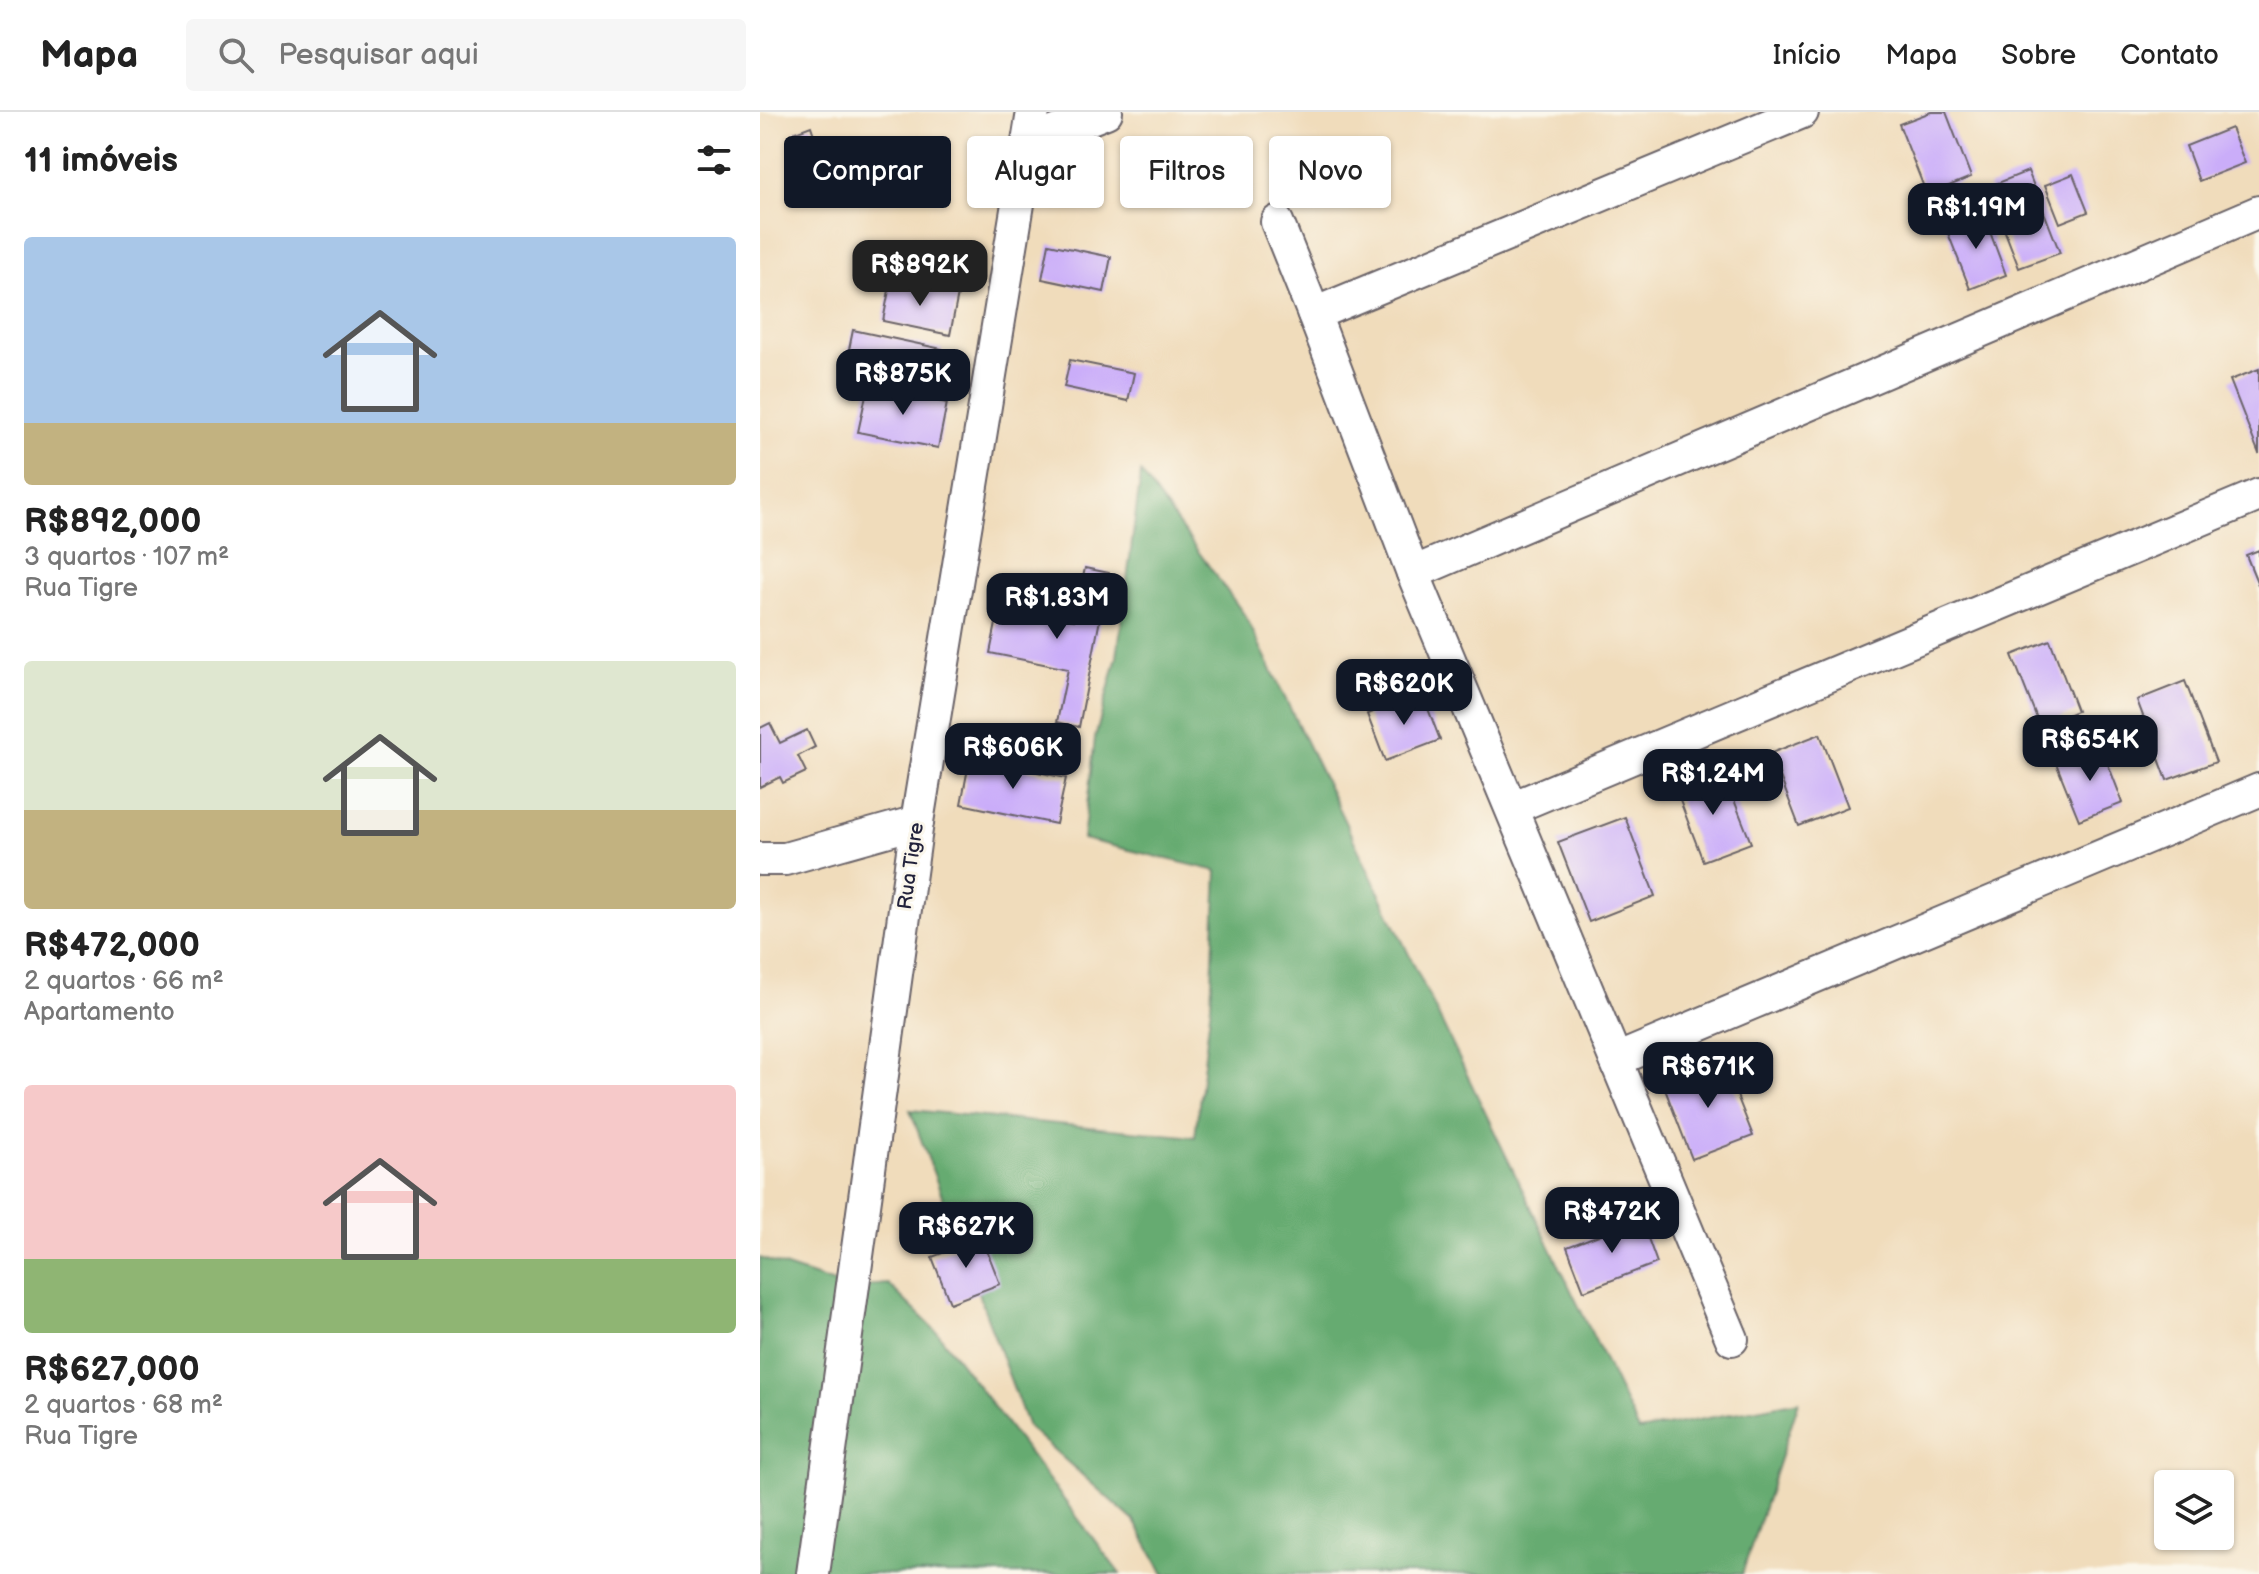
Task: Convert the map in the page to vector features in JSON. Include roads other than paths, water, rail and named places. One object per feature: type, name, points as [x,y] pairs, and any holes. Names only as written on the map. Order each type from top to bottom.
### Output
[{"type":"street","points":[[1030,128],[1106,112]]},
{"type":"street","points":[[1314,314],[1802,112]]},
{"type":"street","name":"Rua Tigre","points":[[813,1574],[917,822],[1030,128]]},
{"type":"street","points":[[1413,573],[2259,212]]},
{"type":"street","points":[[1277,222],[1413,573],[1732,1339]]},
{"type":"street","points":[[1512,808],[2259,495]]},
{"type":"street","points":[[1616,1060],[2259,790]]},
{"type":"street","points":[[760,859],[785,859],[917,822]]}]
